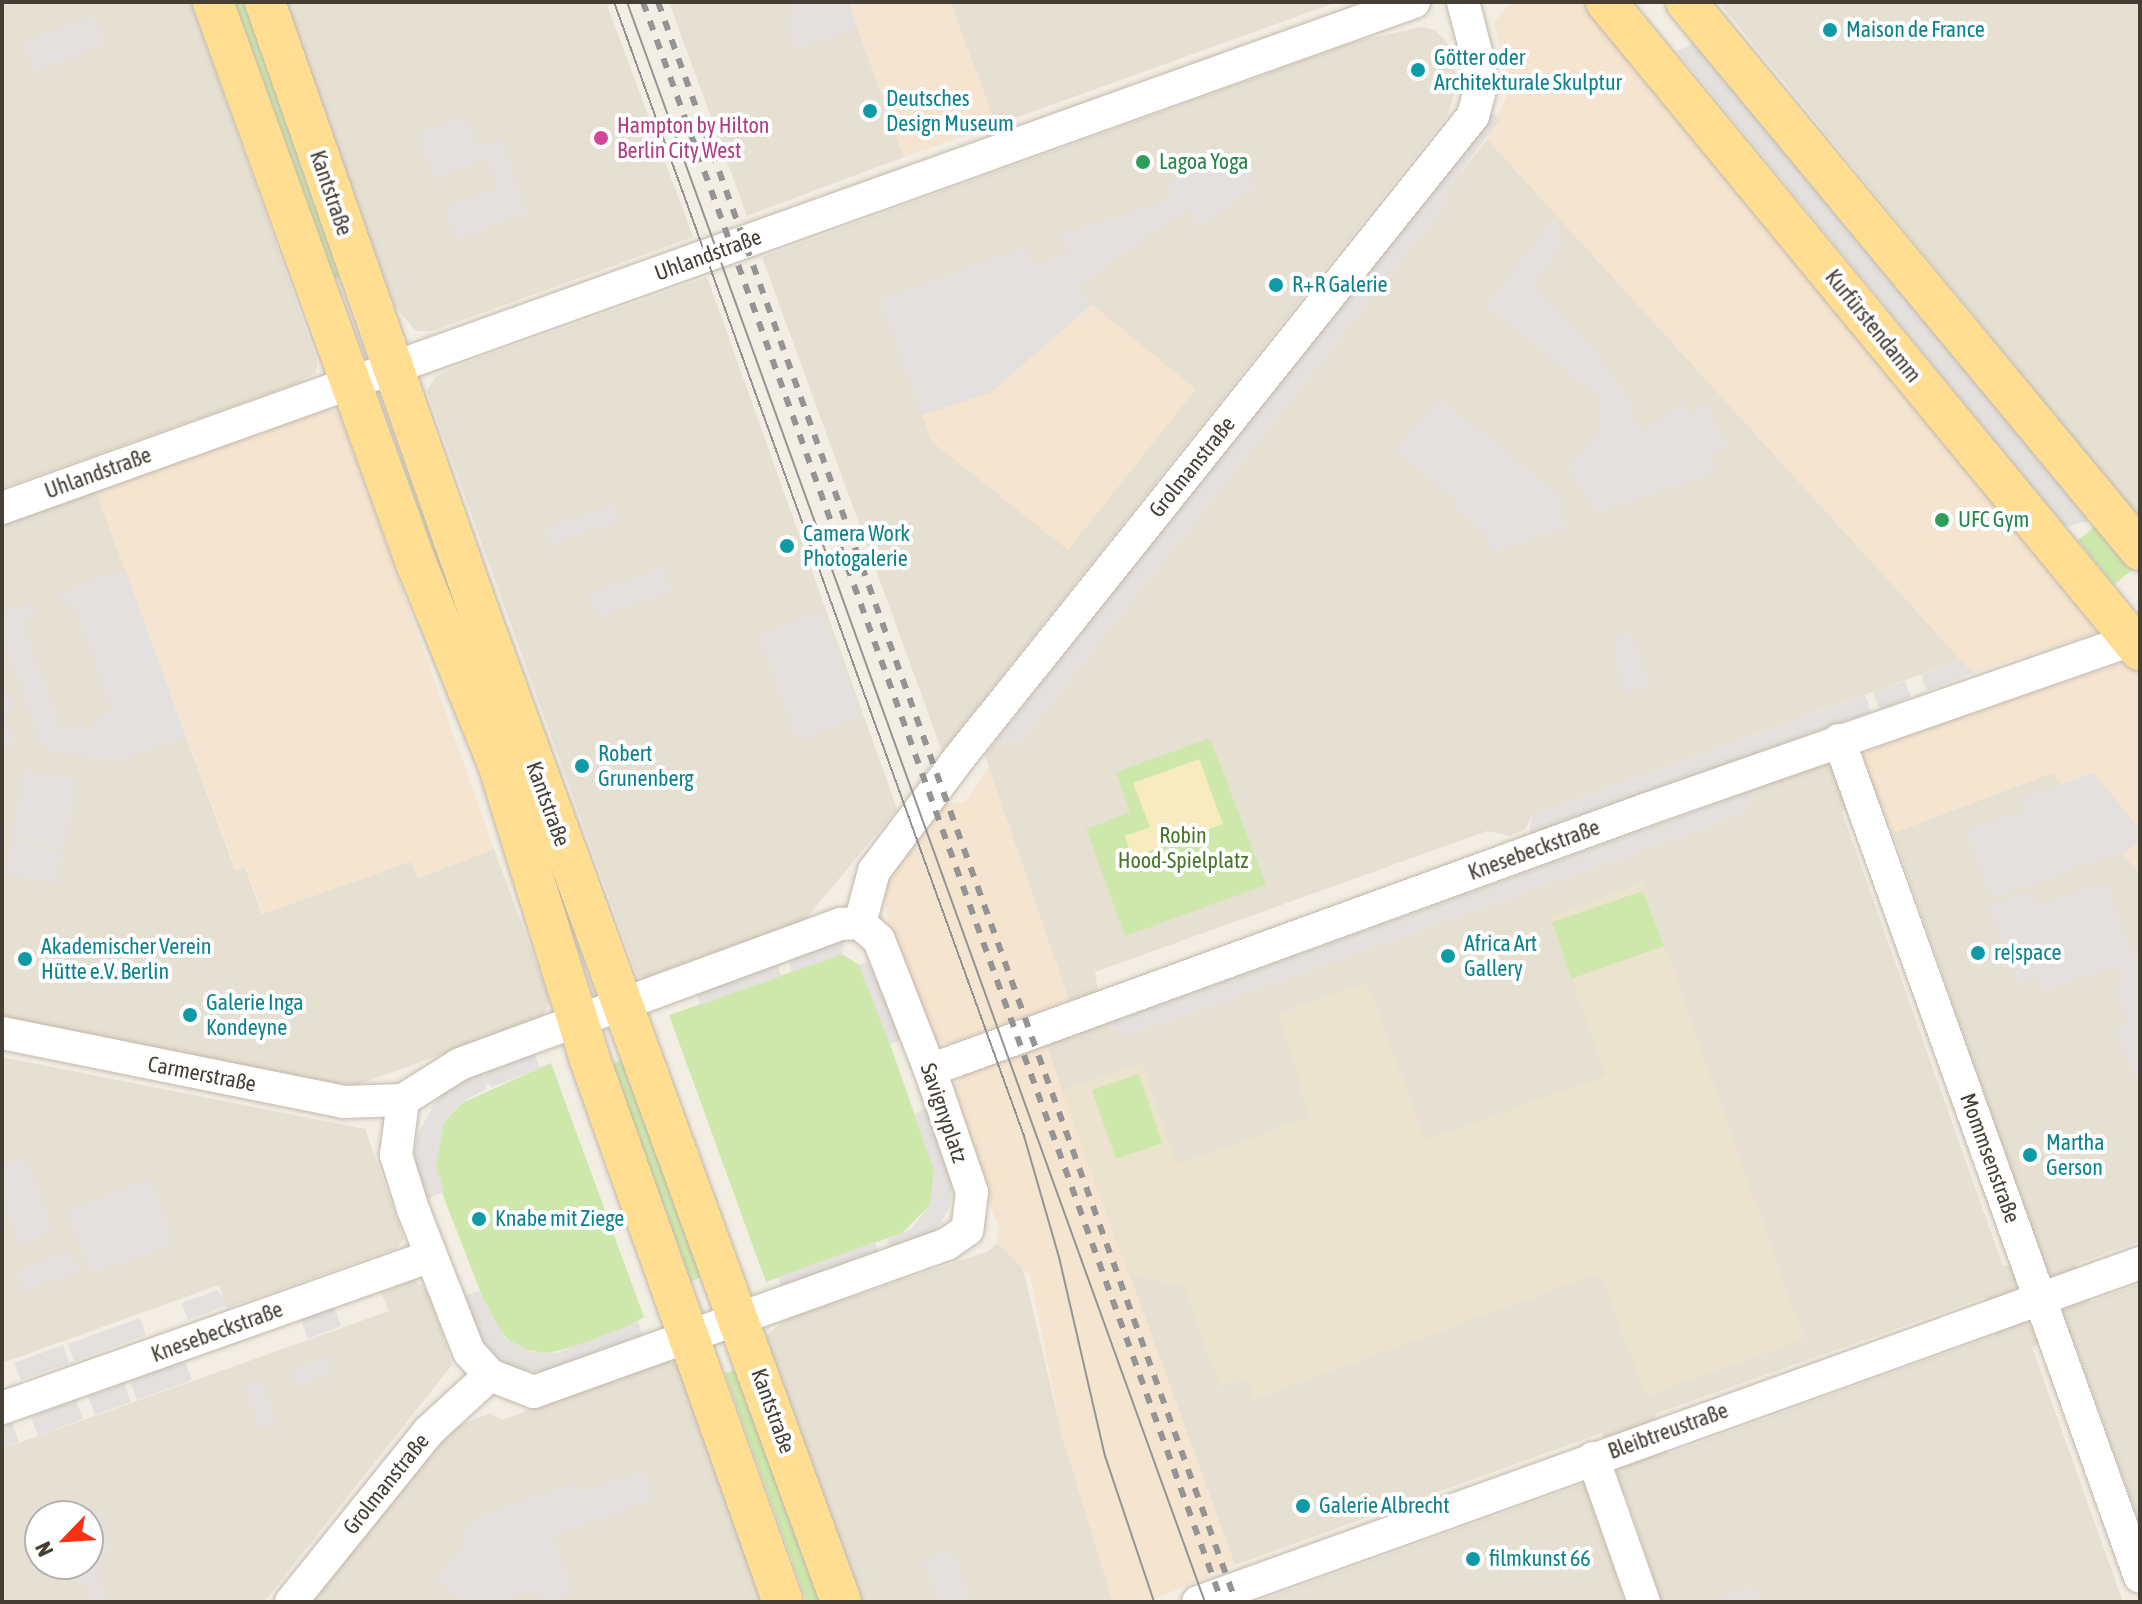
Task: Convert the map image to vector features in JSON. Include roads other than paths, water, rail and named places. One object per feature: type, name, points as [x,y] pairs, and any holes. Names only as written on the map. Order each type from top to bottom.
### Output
[{"type":"main road","name":"Kantstraße","points":[[213,2],[416,563],[497,761],[577,1022],[783,1602]]},
{"type":"main road","name":"Kantstraße","points":[[265,2],[393,367],[841,1602]]},
{"type":"main road","name":"Kurfürstendamm","points":[[1606,2],[2137,642]]},
{"type":"main road","points":[[1686,2],[2140,550]]},
{"type":"street","name":"Uhlandstraße","points":[[2,508],[1414,2]]},
{"type":"street","name":"Grolmanstraße","points":[[860,923],[874,871],[956,762],[1473,116],[1480,90],[1479,63],[1463,2]]},
{"type":"street","name":"Knesebeckstraße","points":[[930,1070],[1839,740],[2137,642]]},
{"type":"street","name":"Mommsenstraße","points":[[1839,740],[2140,1577]]},
{"type":"street","points":[[490,1375],[469,1352],[396,1155],[403,1100],[460,1064],[841,924],[860,923]]},
{"type":"street","name":"Savignyplatz","points":[[490,1375],[534,1392],[947,1244],[967,1230],[972,1192],[930,1070],[879,940],[860,923]]},
{"type":"street","name":"Carmerstraße","points":[[2,1033],[343,1102],[403,1100]]},
{"type":"street","name":"Knesebeckstraße","points":[[2,1408],[431,1256]]},
{"type":"street","name":"Bleibtreustraße","points":[[1198,1602],[2140,1263]]},
{"type":"street","name":"Grolmanstraße","points":[[291,1602],[429,1431],[490,1375]]},
{"type":"street","points":[[1593,1458],[1644,1602]]},
{"type":"tram line","points":[[614,2],[1024,1136],[1059,1257],[1105,1456],[1154,1602]]},
{"type":"tram line","points":[[627,2],[1205,1602]]},
{"type":"railway","points":[[643,2],[1222,1602]]},
{"type":"railway","points":[[658,2],[1236,1602]]},
{"type":"place","name":"Maison de France","points":[[1830,30]]},
{"type":"place","name":"Götter oder Architekturale Skulptur","points":[[1418,70]]},
{"type":"place","name":"Deutsches Design Museum","points":[[870,111]]},
{"type":"place","name":"Hampton by Hilton Berlin City West","points":[[601,138]]},
{"type":"place","name":"Lagoa Yoga","points":[[1143,162]]},
{"type":"place","name":"R+R Galerie","points":[[1276,285]]},
{"type":"place","name":"UFC Gym","points":[[1942,520]]},
{"type":"place","name":"Camera Work Photogalerie","points":[[787,546]]},
{"type":"place","name":"Robert Grunenberg","points":[[582,766]]},
{"type":"place","name":"re|space","points":[[1978,953]]},
{"type":"place","name":"Africa Art Gallery","points":[[1448,956]]},
{"type":"place","name":"Akademischer Verein Hütte e.V. Berlin","points":[[25,959]]},
{"type":"place","name":"Galerie Inga Kondeyne","points":[[190,1015]]},
{"type":"place","name":"Martha Gerson","points":[[2030,1155]]},
{"type":"place","name":"Knabe mit Ziege","points":[[479,1219]]},
{"type":"place","name":"Galerie Albrecht","points":[[1303,1506]]},
{"type":"place","name":"filmkunst 66","points":[[1473,1559]]},
{"type":"park label","name":"Robin Hood-Spielplatz","points":[[1183,848]]}]
